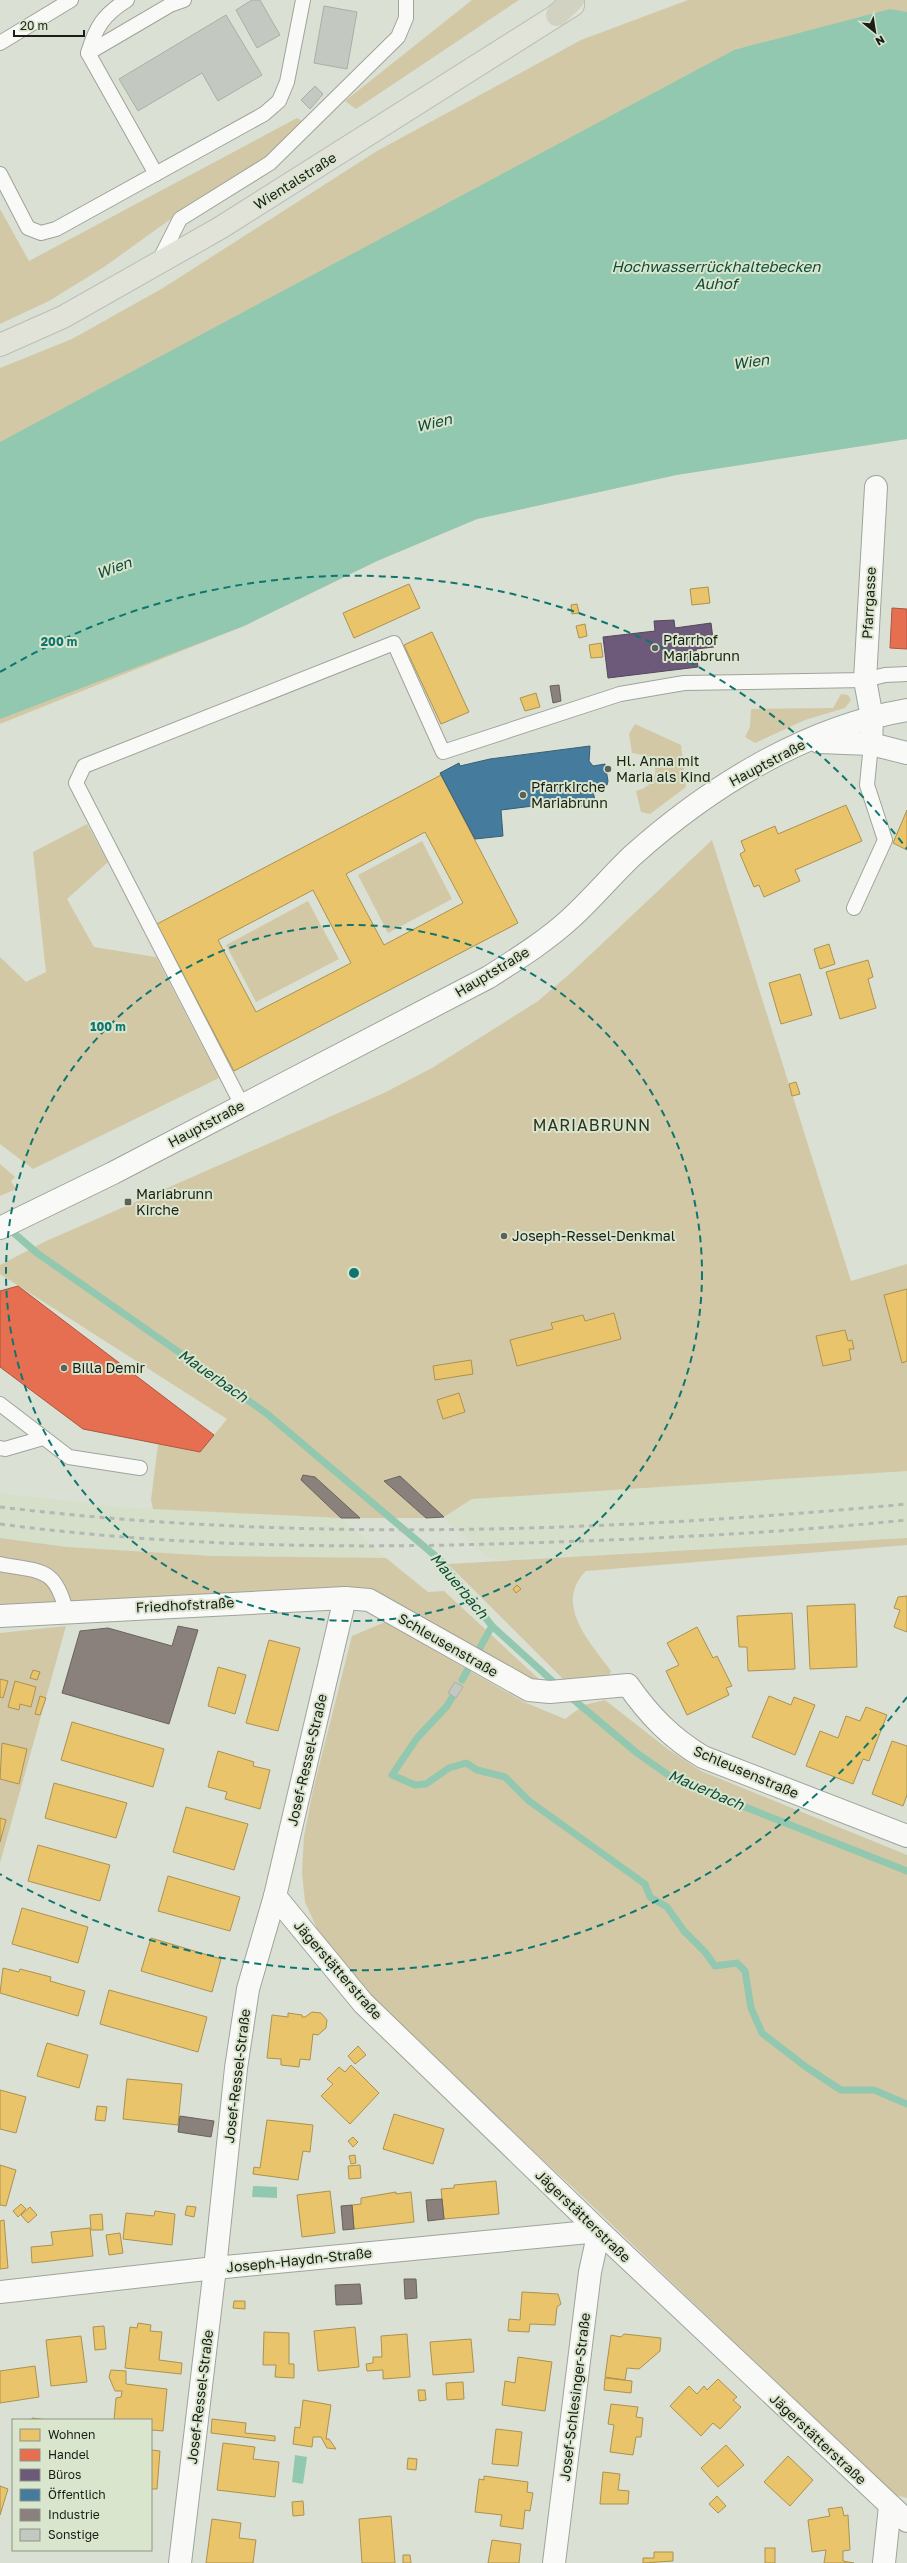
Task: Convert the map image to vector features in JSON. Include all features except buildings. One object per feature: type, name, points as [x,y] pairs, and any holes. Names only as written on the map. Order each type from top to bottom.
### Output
[{"type":"highway","points":[[557,15],[574,0]]},
{"type":"main road","name":"Wientalstraße","points":[[0,345],[63,317],[157,265],[242,214],[580,0]]},
{"type":"street","name":"Pfarrgasse","points":[[871,744],[872,718],[865,680],[876,487]]},
{"type":"street","name":"Hauptstraße","points":[[0,1228],[242,1105],[489,976],[525,954],[570,919],[632,857],[688,811],[734,779],[806,742],[872,718],[907,710]]},
{"type":"street","points":[[806,742],[871,744],[907,753]]},
{"type":"street","name":"Friedhofstraße","points":[[0,1616],[66,1611],[345,1598],[370,1600]]},
{"type":"street","name":"Josef-Ressel-Straße","points":[[180,2563],[215,2268],[236,2068],[248,1989],[275,1896],[345,1598]]},
{"type":"street","name":"Schleusenstraße","points":[[370,1600],[470,1658],[529,1690],[550,1692],[628,1684],[648,1713],[683,1745],[704,1757],[907,1836]]},
{"type":"street","name":"Jägerstätterstraße","points":[[275,1896],[363,2003],[598,2232],[907,2521]]},
{"type":"street","name":"Joseph-Haydn-Straße","points":[[0,2292],[215,2268],[598,2232]]},
{"type":"street","name":"Josef-Schlesinger-Straße","points":[[554,2563],[590,2272],[598,2232]]},
{"type":"street","points":[[884,2563],[890,2506]]},
{"type":"lane","points":[[0,43],[71,0]]},
{"type":"lane","points":[[127,0],[101,22],[95,31],[88,53],[156,174]]},
{"type":"lane","points":[[88,53],[170,5],[184,0]]},
{"type":"lane","points":[[0,174],[28,228],[41,233],[56,228],[264,114],[279,101],[287,82],[303,0]]},
{"type":"lane","points":[[157,265],[180,219],[270,163],[398,37],[406,18],[406,0]]},
{"type":"lane","points":[[242,1105],[76,783],[84,766],[394,643],[443,752],[620,694],[684,683],[865,680],[885,675],[907,674]]},
{"type":"lane","points":[[854,908],[885,840],[867,785],[871,744]]},
{"type":"lane","points":[[0,1404],[69,1457],[140,1468]]},
{"type":"lane","points":[[0,1448],[5,1449],[43,1438]]},
{"type":"lane","points":[[0,1564],[42,1572],[54,1580],[61,1591],[66,1611]]},
{"type":"shaded area","points":[[472,0],[519,0],[356,109],[345,101]]},
{"type":"shaded area","name":"Hochwasserrückhaltebecken Auhof","points":[[688,0],[907,0],[907,439],[676,475],[477,519],[377,561],[244,626],[0,724],[0,368],[72,339],[163,288],[377,151],[581,40]]},
{"type":"shaded area","points":[[297,118],[302,121],[268,155],[168,221],[104,267],[49,301],[0,324],[0,209],[29,261]]},
{"type":"shaded area","points":[[841,694],[848,695],[851,700],[845,708],[805,720],[755,743],[745,737],[750,727],[751,709],[833,708]]},
{"type":"shaded area","points":[[635,724],[681,745],[686,787],[650,814],[641,812],[636,791],[648,786],[652,782],[655,766],[647,756],[632,753],[629,734]]},
{"type":"shaded area","points":[[87,824],[108,862],[67,899],[94,947],[156,957],[219,1078],[33,1169],[0,1144],[0,957],[26,982],[46,972],[33,852]]},
{"type":"shaded area","points":[[712,840],[851,1281],[907,1264],[907,1471],[472,1499],[444,1517],[400,1476],[385,1481],[426,1518],[360,1518],[315,1477],[303,1475],[301,1480],[341,1518],[153,1509],[151,1500],[158,1444],[200,1452],[227,1419],[0,1274],[0,1265],[44,1242],[384,1093],[432,1068],[538,1001],[573,971]]},
{"type":"shaded area","points":[[422,841],[452,899],[388,933],[358,875]]},
{"type":"shaded area","points":[[308,901],[339,959],[256,1002],[226,945]]},
{"type":"shaded area","points":[[0,1164],[15,1177],[11,1181],[16,1189],[0,1196]]},
{"type":"shaded area","points":[[907,1471],[907,1538],[500,1560],[488,1557],[444,1518],[472,1499]]},
{"type":"shaded area","points":[[0,1493],[115,1507],[341,1518],[386,1558],[213,1556],[67,1547],[0,1538]]},
{"type":"shaded area","points":[[0,1538],[67,1547],[213,1556],[386,1558],[428,1592],[444,1591],[541,1681],[521,1681],[373,1592],[358,1587],[0,1607]]},
{"type":"shaded area","points":[[907,1538],[907,1545],[586,1571],[577,1584],[573,1596],[574,1609],[578,1622],[585,1635],[611,1671],[607,1679],[565,1681],[448,1564]]},
{"type":"shaded area","points":[[385,1622],[524,1702],[565,1719],[584,1705],[605,1700],[669,1750],[701,1771],[907,1855],[907,2498],[892,2494],[579,2193],[411,2039],[327,1951],[305,1902],[302,1873],[304,1836],[313,1790],[352,1636]]},
{"type":"shaded area","points":[[66,1626],[0,1863],[0,1633]]},
{"type":"water","name":"Hochwasserrückhaltebecken Auhof","points":[[890,9],[907,12],[907,439],[676,475],[477,519],[377,561],[244,626],[0,719],[0,442],[734,50]]},
{"type":"water","points":[[253,2186],[277,2187],[277,2198],[252,2197]]},
{"type":"water","points":[[295,2455],[307,2457],[303,2484],[292,2482]]},
{"type":"waterway","name":"Mauerbach","points":[[8,1228],[37,1253],[266,1413],[439,1559],[492,1626],[559,1687]]},
{"type":"waterway","points":[[462,1680],[492,1626]]},
{"type":"waterway","name":"Mauerbach","points":[[568,1695],[637,1753],[674,1779],[907,1871]]},
{"type":"waterway","points":[[453,1696],[447,1706],[417,1738],[392,1775],[415,1785],[426,1784],[449,1768],[466,1763],[477,1770],[505,1777],[529,1801],[645,1884],[650,1897],[667,1907],[684,1931],[705,1952],[715,1966],[737,1963],[745,1971],[751,2008],[762,2033],[806,2067],[841,2090],[874,2090],[907,2104]]},
{"type":"railway","points":[[0,1507],[113,1518],[226,1526],[454,1530],[567,1527],[681,1521],[794,1514],[907,1504]]},
{"type":"railway","points":[[0,1524],[65,1532],[196,1542],[327,1546],[393,1546],[524,1543],[668,1537],[812,1529],[907,1520]]},
{"type":"place","name":"Pfarrhof Mariabrunn","points":[[655,648]]},
{"type":"place","name":"Hl. Anna mit Maria als Kind","points":[[608,769]]},
{"type":"place","name":"Pfarrkirche Mariabrunn","points":[[523,795]]},
{"type":"place","name":"Mariabrunn Kirche","points":[[128,1202]]},
{"type":"place","name":"Joseph-Ressel-Denkmal","points":[[504,1236]]},
{"type":"place","name":"Billa Demir","points":[[64,1368]]},
{"type":"district","name":"MARIABRUNN","points":[[592,1125]]},
{"type":"water label","name":"Wien","points":[[751,362]]},
{"type":"water label","name":"Wien","points":[[434,423]]},
{"type":"water label","name":"Wien","points":[[114,568]]}]
